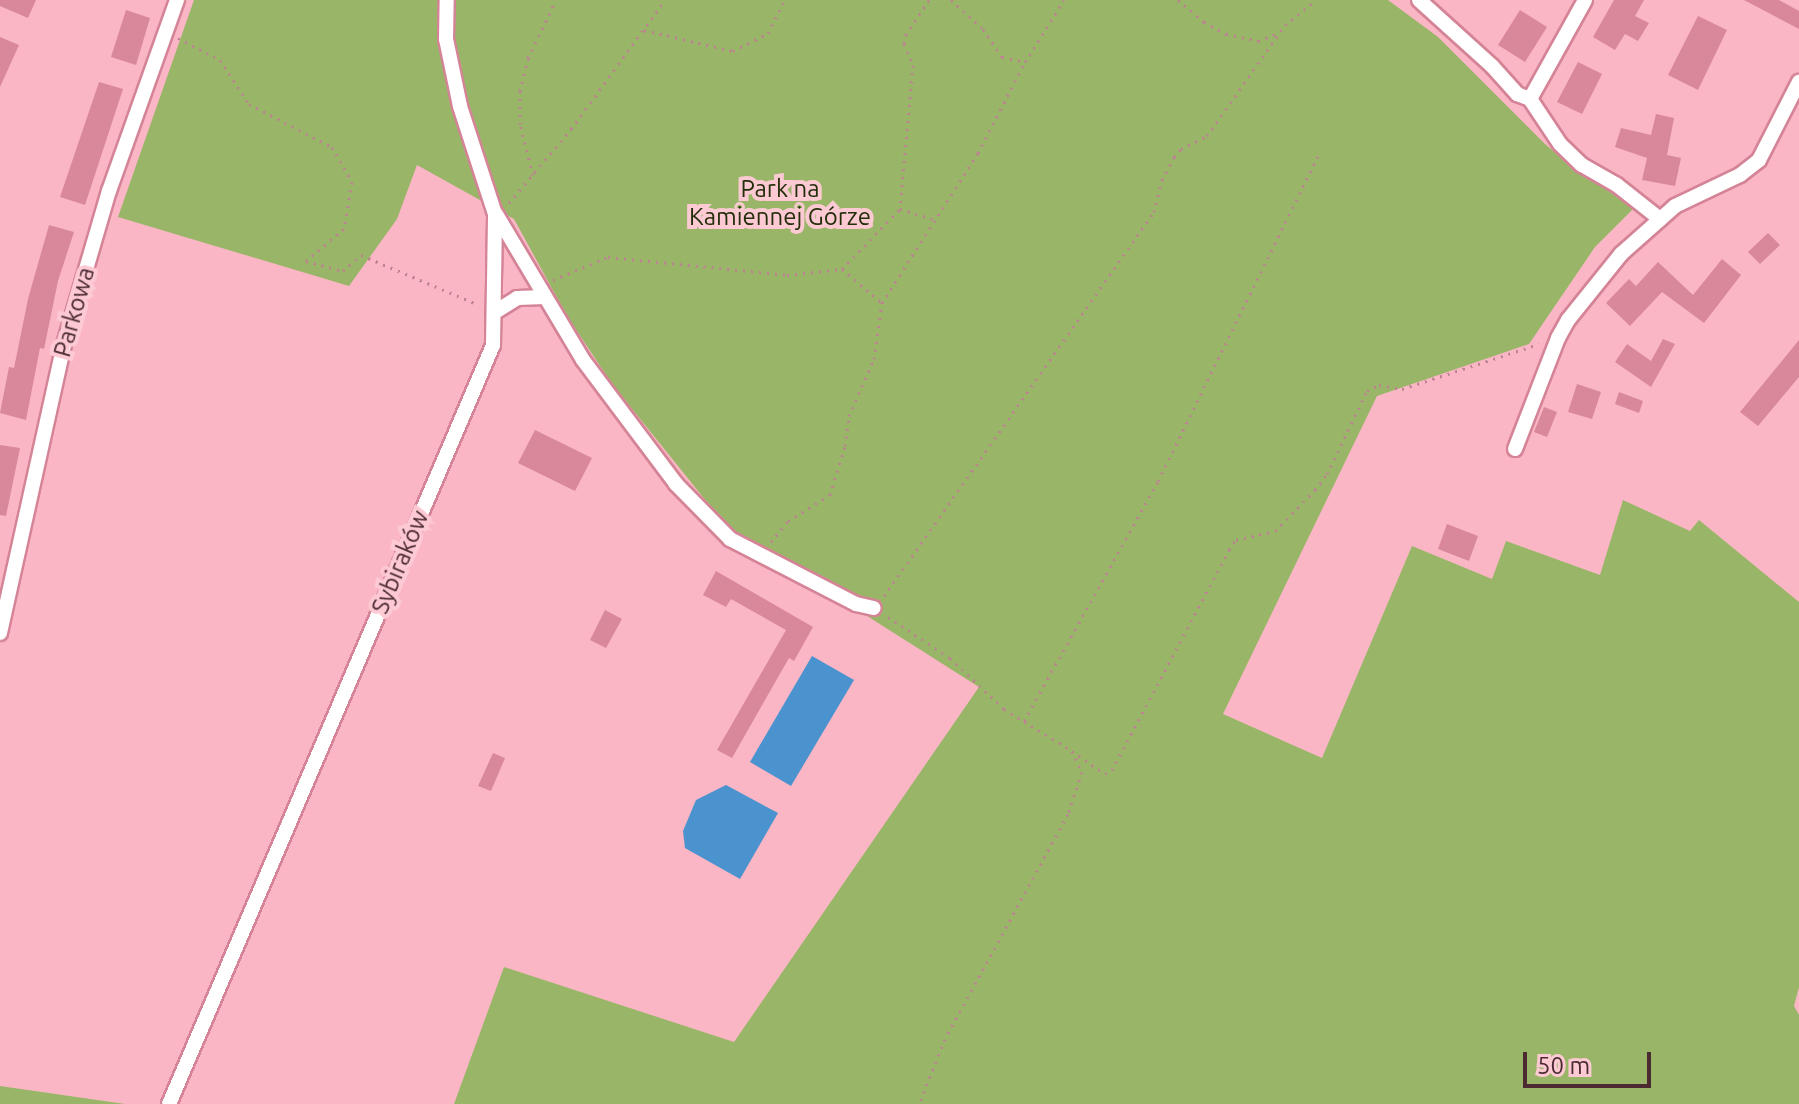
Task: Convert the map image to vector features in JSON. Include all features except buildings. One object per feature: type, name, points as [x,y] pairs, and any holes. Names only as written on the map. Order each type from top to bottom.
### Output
[{"type":"street","name":"Parkowa","points":[[0,633],[63,348],[109,191],[177,0]]},
{"type":"street","name":"Sybiraków","points":[[169,1104],[493,345],[495,214],[460,106],[446,39],[447,0]]},
{"type":"street","points":[[1419,0],[1492,66],[1517,94],[1530,99],[1560,144],[1582,165],[1617,185],[1660,219]]},
{"type":"street","points":[[1530,99],[1585,0]]},
{"type":"street","points":[[1515,449],[1558,338],[1621,254],[1687,198],[1740,175],[1759,160],[1799,82]]},
{"type":"street","points":[[495,214],[583,360],[676,484],[730,539],[856,604],[874,608]]},
{"type":"street","points":[[495,312],[517,298],[542,292]]},
{"type":"path","points":[[534,176],[520,124],[520,91],[528,58],[556,0]]},
{"type":"path","points":[[495,214],[534,176],[665,0]]},
{"type":"path","points":[[644,30],[733,51],[768,33],[785,0]]},
{"type":"path","points":[[542,292],[575,268],[608,257],[787,275],[842,269],[900,209],[913,65],[904,44],[906,34],[929,0]]},
{"type":"path","points":[[951,0],[983,29],[1002,57],[1025,62]]},
{"type":"path","points":[[764,556],[788,521],[830,495],[849,416],[874,359],[882,303],[978,153],[1025,62],[1064,0]]},
{"type":"path","points":[[1178,0],[1204,22],[1226,34],[1258,41],[1279,32]]},
{"type":"path","points":[[1316,0],[1279,32],[1213,129],[1181,149],[1168,166],[1154,212],[874,608],[950,658],[1004,709],[1105,774],[1112,770],[1229,550],[1236,540],[1275,531],[1315,490],[1327,474],[1367,391],[1379,385],[1402,389],[1558,338]]},
{"type":"path","points":[[164,30],[220,60],[249,104],[332,147],[352,182],[344,229],[306,261],[343,271],[361,255],[495,312]]},
{"type":"path","points":[[1024,721],[1158,481],[1319,154]]},
{"type":"path","points":[[900,209],[937,220]]},
{"type":"path","points":[[842,269],[882,303]]},
{"type":"path","points":[[919,1104],[945,1039],[1068,814],[1082,772],[1072,751]]},
{"type":"green space","name":"Park na Kamiennej Górze","points":[[194,0],[1388,0],[1438,37],[1545,144],[1576,170],[1635,207],[1595,247],[1529,344],[1377,396],[1223,714],[1322,758],[1412,546],[1492,579],[1506,541],[1600,575],[1623,500],[1690,531],[1699,520],[1799,602],[1799,987],[1794,1006],[1799,1015],[1799,1104],[454,1104],[504,967],[734,1042],[979,687],[727,527],[612,384],[567,316],[514,219],[417,165],[397,219],[349,286],[118,217]]},
{"type":"green space","points":[[0,1086],[125,1104],[0,1104]]},
{"type":"water","points":[[812,656],[854,680],[791,786],[750,762]]},
{"type":"water","points":[[726,785],[778,813],[740,879],[685,848],[683,831],[696,800]]}]
